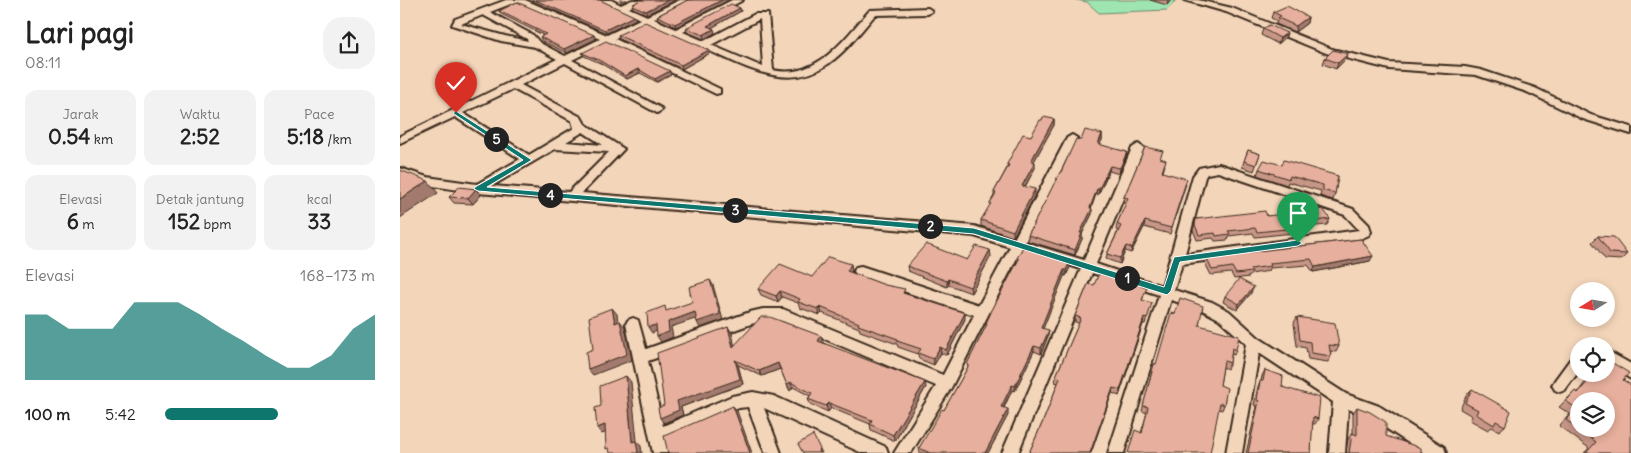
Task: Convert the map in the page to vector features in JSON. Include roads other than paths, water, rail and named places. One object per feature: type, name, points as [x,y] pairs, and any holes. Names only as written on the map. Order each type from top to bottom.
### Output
[{"type":"street","points":[[514,0],[458,21],[456,25],[504,39],[538,45]]},
{"type":"street","points":[[604,0],[768,72],[784,75],[816,69],[827,62],[873,12],[928,11]]},
{"type":"street","points":[[621,8],[639,0]]},
{"type":"street","points":[[400,140],[687,0]]},
{"type":"street","points":[[676,32],[739,0]]},
{"type":"street","points":[[1188,0],[1229,10],[1329,52],[1389,66],[1478,72],[1531,90],[1587,116],[1631,131]]},
{"type":"street","points":[[525,1],[716,91]]},
{"type":"street","points":[[482,11],[530,37],[538,45],[657,110]]},
{"type":"street","points":[[704,45],[758,16],[765,16],[768,72]]},
{"type":"street","points":[[513,85],[577,119],[580,126],[618,150]]},
{"type":"street","points":[[456,113],[528,160]]},
{"type":"street","points":[[478,189],[575,133],[580,126]]},
{"type":"street","points":[[902,453],[946,383],[1072,138]]},
{"type":"street","points":[[555,145],[618,150]]},
{"type":"street","points":[[1010,453],[1138,148]]},
{"type":"street","points":[[572,196],[618,150]]},
{"type":"street","points":[[1116,453],[1177,260],[1199,176],[1207,168],[1219,168],[1349,212],[1365,228],[1365,232],[1358,235],[1177,260]]},
{"type":"street","points":[[400,172],[426,181],[478,189],[974,231],[1167,291],[1215,309],[1254,342],[1341,398],[1373,411],[1438,453]]},
{"type":"street","points":[[861,270],[982,312]]},
{"type":"street","points":[[641,357],[750,318],[772,314],[783,316],[946,383]]},
{"type":"street","points":[[633,324],[661,453]]},
{"type":"street","points":[[1234,453],[1254,342]]},
{"type":"street","points":[[1615,362],[1631,372]]},
{"type":"street","points":[[1560,385],[1570,371]]},
{"type":"street","points":[[1337,453],[1341,398]]},
{"type":"street","points":[[658,436],[738,401],[753,399],[768,401],[880,453]]},
{"type":"street","points":[[753,399],[773,453]]}]
